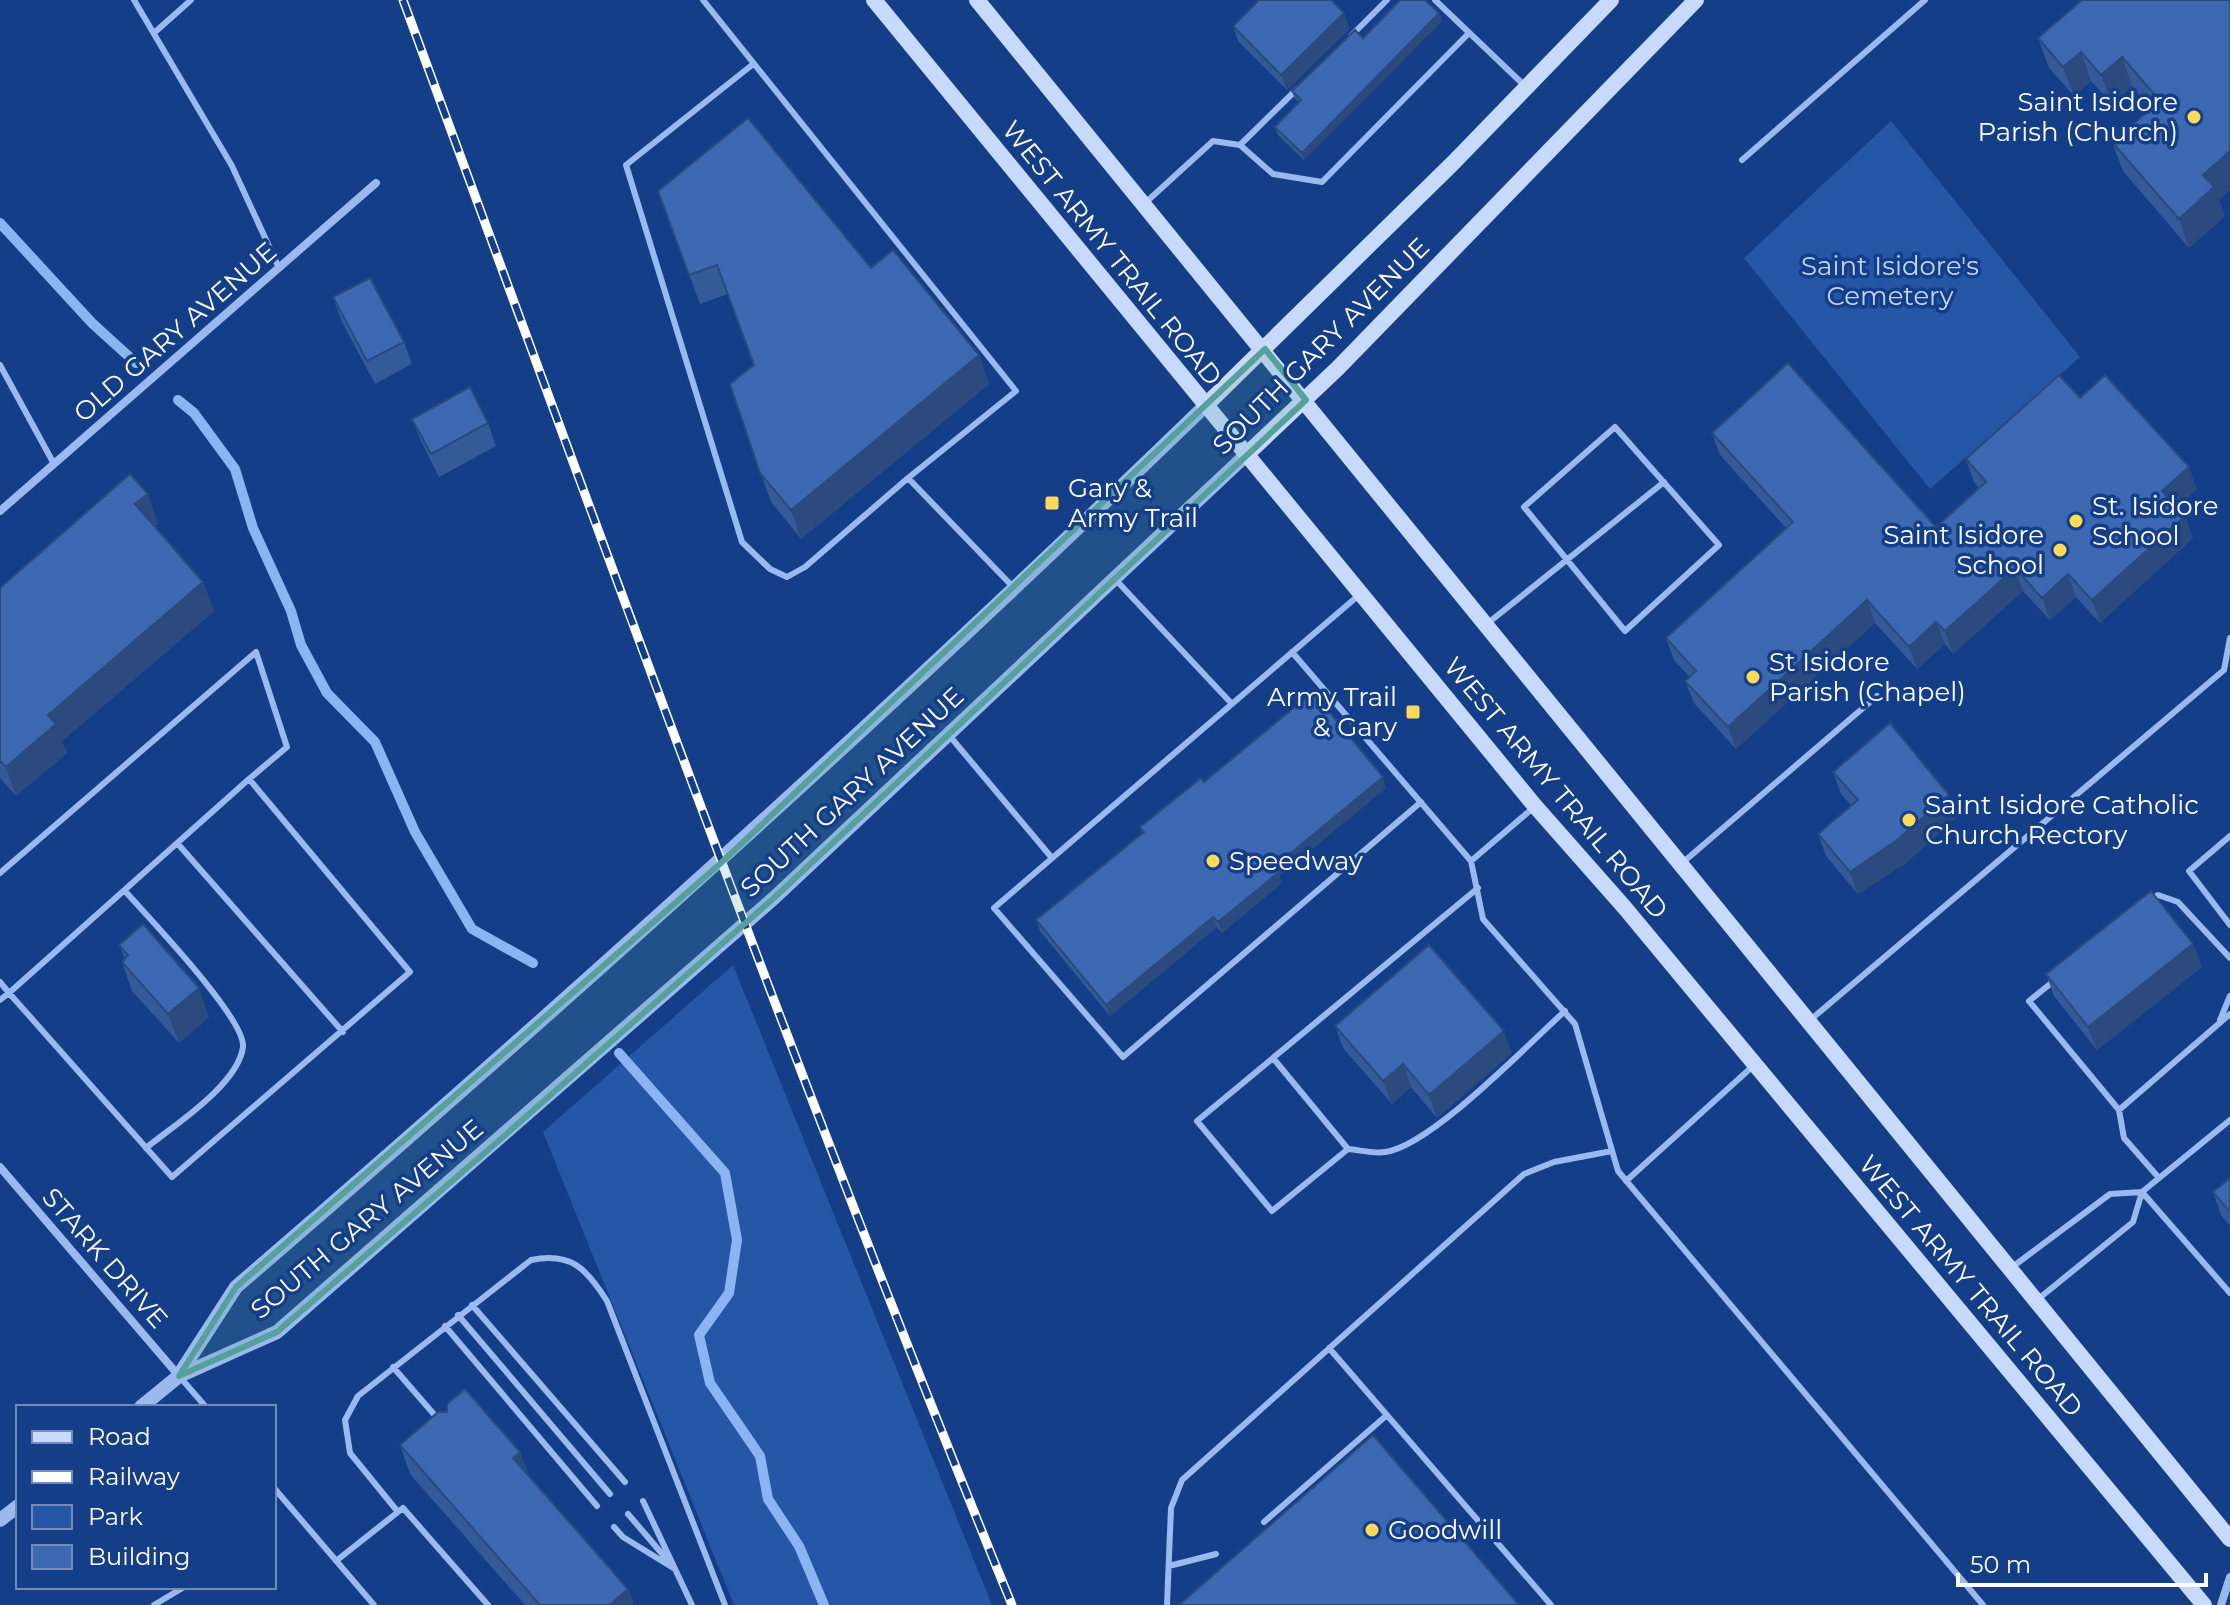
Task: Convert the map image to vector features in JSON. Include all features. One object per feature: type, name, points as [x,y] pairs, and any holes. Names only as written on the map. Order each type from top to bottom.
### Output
[{"type":"main road","name":"WEST ARMY TRAIL ROAD","points":[[874,0],[1535,806],[1755,1064],[2204,1605]]},
{"type":"main road","name":"WEST ARMY TRAIL ROAD","points":[[977,0],[1265,349],[1807,1023],[2230,1539]]},
{"type":"main road","name":"SOUTH GARY AVENUE","points":[[1205,406],[1528,88],[1611,0]]},
{"type":"main road","name":"SOUTH GARY AVENUE","points":[[1246,455],[1306,400],[1696,0]]},
{"type":"street","name":"OLD GARY AVENUE","points":[[0,511],[376,183]]},
{"type":"street","name":"SOUTH GARY AVENUE","points":[[179,1376],[236,1287],[710,872],[1015,590],[1205,406]]},
{"type":"street","name":"SOUTH GARY AVENUE","points":[[179,1376],[277,1332],[774,898],[1246,455]]},
{"type":"street","name":"STARK DRIVE","points":[[0,1167],[179,1376]]},
{"type":"street","points":[[143,1405],[179,1376]]},
{"type":"street","points":[[0,1520],[16,1508]]},
{"type":"street","points":[[2221,1605],[2230,1577]]},
{"type":"lane","points":[[134,0],[232,166],[279,268]]},
{"type":"lane","points":[[154,33],[191,0]]},
{"type":"lane","points":[[703,0],[1016,391],[805,567],[787,577],[770,569],[742,542],[626,165],[752,65]]},
{"type":"lane","points":[[1342,45],[1387,0]]},
{"type":"lane","points":[[1435,0],[1528,88]]},
{"type":"lane","points":[[1742,160],[1925,0]]},
{"type":"lane","points":[[1144,204],[1213,141],[1240,145],[1273,174],[1322,182],[1469,33]]},
{"type":"lane","points":[[1240,145],[1308,78]]},
{"type":"lane","points":[[0,365],[54,464]]},
{"type":"lane","points":[[1615,427],[1664,482],[1719,545],[1625,631],[1524,507],[1615,427]]},
{"type":"lane","points":[[908,478],[1015,590]]},
{"type":"lane","points":[[1488,623],[1664,482]]},
{"type":"lane","points":[[1114,578],[1232,704]]},
{"type":"lane","points":[[1362,592],[994,908],[1123,1057],[1421,802]]},
{"type":"lane","points":[[1807,1023],[2227,668],[2230,638]]},
{"type":"lane","points":[[0,873],[256,652],[287,747],[0,1000]]},
{"type":"lane","points":[[1292,652],[1471,861],[1483,919],[1575,1024],[1618,1171],[1983,1605]]},
{"type":"lane","points":[[1681,864],[1877,696]]},
{"type":"lane","points":[[948,734],[1052,858]]},
{"type":"lane","points":[[0,982],[172,1177],[410,972],[249,779]]},
{"type":"lane","points":[[1471,861],[1535,806]]},
{"type":"lane","points":[[2230,836],[2189,871],[2230,925]]},
{"type":"lane","points":[[178,844],[343,1032]]},
{"type":"lane","points":[[1348,1149],[1272,1211],[1197,1121],[1478,888]]},
{"type":"lane","points":[[125,891],[220,1000],[238,1028],[243,1046],[235,1068],[219,1089],[146,1148]]},
{"type":"lane","points":[[2146,905],[2158,895],[2178,902],[2230,958]]},
{"type":"lane","points":[[2064,972],[2029,1001],[2119,1110],[2124,1138],[2159,1178]]},
{"type":"lane","points":[[2219,1023],[2230,996]]},
{"type":"lane","points":[[1273,1058],[1348,1149],[1385,1153],[1408,1145],[1441,1122],[1565,1011]]},
{"type":"lane","points":[[2119,1110],[2230,1014]]},
{"type":"lane","points":[[1626,1181],[1755,1064]]},
{"type":"lane","points":[[2035,1302],[2133,1222],[2142,1192],[2230,1120]]},
{"type":"lane","points":[[1167,1605],[1171,1508],[1182,1480],[1524,1174],[1554,1162],[1612,1151]]},
{"type":"lane","points":[[2009,1270],[2110,1194],[2142,1192]]},
{"type":"lane","points":[[2142,1192],[2230,1293]]},
{"type":"lane","points":[[488,1605],[362,1471],[350,1453],[345,1437],[345,1420],[352,1407],[381,1375],[508,1276],[531,1260],[553,1255],[567,1258],[597,1286],[607,1301],[725,1605]]},
{"type":"lane","points":[[472,1305],[625,1482]]},
{"type":"lane","points":[[458,1315],[610,1494]]},
{"type":"lane","points":[[445,1326],[597,1506]]},
{"type":"lane","points":[[1329,1348],[1551,1605]]},
{"type":"lane","points":[[393,1367],[443,1425]]},
{"type":"lane","points":[[179,1376],[204,1405]]},
{"type":"lane","points":[[1264,1522],[1387,1415]]},
{"type":"lane","points":[[276,1490],[374,1605]]},
{"type":"lane","points":[[643,1501],[692,1605]]},
{"type":"lane","points":[[336,1561],[401,1510]]},
{"type":"lane","points":[[628,1514],[675,1569]]},
{"type":"lane","points":[[614,1527],[623,1537],[675,1569]]},
{"type":"lane","points":[[1169,1566],[1216,1554]]},
{"type":"lane","points":[[154,1605],[181,1589]]},
{"type":"highlighted area","points":[[1265,349],[1306,400],[774,898],[503,1137],[277,1332],[179,1376],[236,1287],[722,862]]},
{"type":"green space","name":"Saint Isidore's Cemetery","points":[[1891,121],[2080,357],[1930,489],[1744,258]]},
{"type":"green space","points":[[733,965],[992,1605],[734,1605],[543,1132]]},
{"type":"building","points":[[1259,0],[1331,0],[1344,13],[1281,75],[1233,26]]},
{"type":"building","points":[[1400,0],[1425,0],[1439,13],[1302,153],[1275,127],[1301,100],[1292,91],[1355,30],[1363,38]]},
{"type":"building","name":"Saint Isidore Parish (Church)","points":[[2082,0],[2230,0],[2230,151],[2203,175],[2214,187],[2179,219],[2112,142],[2160,101],[2122,57],[2101,75],[2081,52],[2063,67],[2038,38]]},
{"type":"building","points":[[748,118],[871,268],[893,250],[979,355],[791,510],[760,473],[730,384],[754,365],[717,265],[689,275],[658,191]]},
{"type":"building","points":[[370,278],[404,342],[367,361],[333,297]]},
{"type":"building","name":"St. Isidore School","points":[[1788,363],[1936,527],[1986,482],[1966,459],[2059,375],[2080,398],[2105,375],[2189,467],[2162,491],[2185,516],[2092,600],[2068,574],[2042,598],[2015,568],[1945,631],[1936,622],[1909,647],[1867,600],[1728,727],[1685,681],[1696,671],[1666,638],[1793,522],[1712,433]]},
{"type":"building","points":[[470,387],[488,423],[431,454],[412,419]]},
{"type":"building","points":[[130,474],[148,494],[135,504],[203,582],[48,715],[56,724],[6,767],[0,761],[0,588]]},
{"type":"building","name":"Speedway","points":[[1313,692],[1383,777],[1274,867],[1278,873],[1218,922],[1213,917],[1106,1005],[1036,920],[1144,832],[1140,827],[1201,778],[1204,782]]},
{"type":"building","name":"Saint Isidore Catholic Church Rectory","points":[[1890,723],[1949,795],[1897,840],[1850,872],[1818,834],[1858,800],[1833,772]]},
{"type":"building","points":[[2151,891],[2193,944],[2088,1027],[2046,974]]},
{"type":"building","points":[[143,924],[199,988],[168,1014],[122,962],[128,955],[119,945]]},
{"type":"building","points":[[1429,945],[1504,1031],[1429,1095],[1403,1064],[1383,1081],[1335,1026]]},
{"type":"building","points":[[2230,1178],[2230,1212],[2213,1192]]},
{"type":"building","points":[[465,1389],[520,1452],[513,1458],[628,1589],[610,1605],[540,1605],[400,1445],[438,1412],[447,1412],[447,1404]]},
{"type":"building","name":"Goodwill","points":[[1373,1435],[1519,1605],[1179,1605]]},
{"type":"waterway","points":[[0,223],[92,323],[136,363]]},
{"type":"waterway","points":[[178,400],[194,413],[235,469],[253,528],[291,611],[301,645],[327,693],[375,742],[415,832],[472,929],[533,963]]},
{"type":"waterway","points":[[619,1053],[725,1173],[737,1240],[729,1293],[699,1335],[710,1383],[760,1456],[768,1499],[799,1546],[824,1605]]},
{"type":"railway","points":[[403,0],[776,1006],[1012,1605]]},
{"type":"place","name":"Saint Isidore Parish (Church)","points":[[2194,117]]},
{"type":"place","name":"Gary & Army Trail","points":[[1052,503]]},
{"type":"place","name":"St. Isidore School","points":[[2076,521]]},
{"type":"place","name":"Saint Isidore School","points":[[2060,550]]},
{"type":"place","name":"St Isidore Parish (Chapel)","points":[[1753,677]]},
{"type":"place","name":"Army Trail & Gary","points":[[1413,712]]},
{"type":"place","name":"Saint Isidore Catholic Church Rectory","points":[[1909,820]]},
{"type":"place","name":"Speedway","points":[[1213,861]]},
{"type":"place","name":"Goodwill","points":[[1372,1530]]}]
